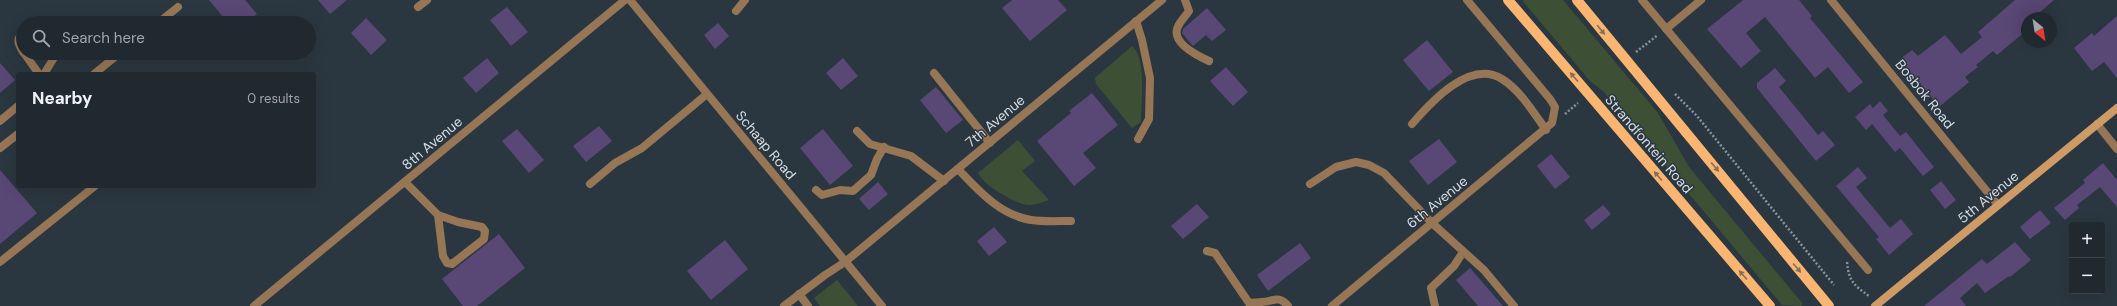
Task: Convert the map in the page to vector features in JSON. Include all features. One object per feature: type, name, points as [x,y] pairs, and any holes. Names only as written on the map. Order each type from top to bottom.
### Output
[{"type":"main road","name":"Strandfontein Road","points":[[1508,0],[1770,306]]},
{"type":"main road","points":[[1577,0],[1829,306]]},
{"type":"main road","name":"5th Avenue","points":[[1875,306],[2117,108]]},
{"type":"street","points":[[418,8],[427,0]]},
{"type":"street","name":"8th Avenue","points":[[254,306],[625,0]]},
{"type":"street","name":"Schaap Road","points":[[630,0],[882,306]]},
{"type":"street","points":[[736,11],[745,0]]},
{"type":"street","name":"7th Avenue","points":[[784,306],[846,262],[1162,0]]},
{"type":"street","points":[[1185,0],[1189,11],[1180,22],[1176,31],[1179,41],[1198,56],[1209,61]]},
{"type":"street","name":"6th Avenue","points":[[1332,306],[1546,130],[1552,123],[1555,115],[1555,107],[1550,99],[1467,0]]},
{"type":"street","points":[[1642,0],[1868,270]]},
{"type":"street","points":[[1666,29],[1701,0]]},
{"type":"street","name":"Bosbok Road","points":[[1831,0],[1998,204]]},
{"type":"street","points":[[167,16],[178,7]]},
{"type":"street","points":[[1136,21],[1142,40],[1150,78],[1149,120],[1138,139]]},
{"type":"street","points":[[29,60],[38,72]]},
{"type":"street","points":[[45,72],[52,60]]},
{"type":"street","points":[[96,72],[111,60]]},
{"type":"street","points":[[934,73],[990,143]]},
{"type":"street","points":[[1412,124],[1430,103],[1468,76],[1480,73],[1493,74],[1503,79],[1520,97],[1546,130]]},
{"type":"street","points":[[590,184],[615,163],[642,148],[707,94]]},
{"type":"street","points":[[0,121],[16,108]]},
{"type":"street","points":[[2097,124],[2117,149]]},
{"type":"street","points":[[857,131],[870,144],[911,156],[944,181]]},
{"type":"street","points":[[0,148],[16,136]]},
{"type":"street","points":[[816,190],[822,195],[840,190],[853,190],[871,175],[884,147]]},
{"type":"street","points":[[1310,184],[1336,167],[1356,162],[1369,165],[1384,173],[1432,223],[1484,270],[1514,306]]},
{"type":"street","points":[[958,169],[982,194],[1000,208],[1016,217],[1032,220],[1072,221]]},
{"type":"street","points":[[405,182],[438,215],[458,222],[480,225],[485,231],[484,239],[452,264],[447,263],[443,256],[438,215]]},
{"type":"street","points":[[0,262],[92,188]]},
{"type":"street","points":[[1207,251],[1215,252],[1249,302],[1264,302],[1273,298],[1283,300],[1288,306]]},
{"type":"street","points":[[1435,306],[1432,288],[1454,266],[1463,252]]},
{"type":"street","points":[[799,294],[808,306]]},
{"type":"path","points":[[1636,52],[1666,29]]},
{"type":"path","points":[[1675,94],[1696,116],[1834,285]]},
{"type":"path","points":[[1846,255],[1850,278],[1853,284],[1869,296]]},
{"type":"green space","points":[[1522,0],[1563,0],[1658,113],[1689,167],[1803,304],[1801,306],[1782,305],[1604,92],[1590,81]]},
{"type":"green space","points":[[1132,46],[1137,52],[1140,60],[1142,93],[1141,122],[1132,128],[1096,84],[1095,78]]},
{"type":"green space","points":[[1018,140],[1035,161],[1022,171],[1049,200],[1032,205],[1021,204],[992,188],[981,178],[978,173]]},
{"type":"green space","points":[[837,280],[858,306],[820,306],[814,298]]},
{"type":"building","points":[[209,0],[245,0],[257,14],[254,16],[222,16]]},
{"type":"building","points":[[318,0],[347,0],[330,14]]},
{"type":"building","points":[[1012,0],[1058,0],[1067,10],[1030,41],[1002,8]]},
{"type":"building","points":[[1743,0],[1799,0],[1812,16],[1810,18],[1863,82],[1849,93],[1828,67],[1815,78],[1765,17],[1746,33],[1761,51],[1741,68],[1707,29]]},
{"type":"building","points":[[2015,0],[2054,0],[2040,12],[2021,12],[2021,35],[1997,55],[1993,51],[1976,65],[1978,67],[1965,77],[1969,82],[1939,107],[1920,83],[1918,85],[1899,60],[1912,50],[1918,56],[1945,35],[1961,54],[1982,37],[1978,32]]},
{"type":"building","points":[[507,7],[528,32],[511,46],[490,20]]},
{"type":"building","points":[[1207,8],[1226,30],[1212,41],[1206,35],[1193,46],[1182,33],[1183,29]]},
{"type":"building","points":[[2117,16],[2117,78],[2104,62],[2092,71],[2074,48],[2092,33],[2094,36]]},
{"type":"building","points":[[366,18],[387,40],[371,55],[351,33]]},
{"type":"building","points":[[718,23],[729,36],[715,49],[704,35]]},
{"type":"building","points":[[1427,40],[1453,72],[1429,91],[1403,60]]},
{"type":"building","points":[[487,58],[499,73],[476,93],[463,78]]},
{"type":"building","points":[[843,58],[858,76],[841,90],[826,73]]},
{"type":"building","points":[[0,63],[15,80],[0,93]]},
{"type":"building","points":[[1226,67],[1248,92],[1233,106],[1210,81]]},
{"type":"building","points":[[1775,68],[1786,81],[1779,87],[1818,135],[1823,131],[1835,145],[1816,161],[1757,88],[1757,83]]},
{"type":"building","points":[[936,87],[963,120],[946,133],[920,100]]},
{"type":"building","points":[[1092,93],[1118,125],[1083,153],[1096,168],[1074,186],[1037,141],[1071,113],[1069,111]]},
{"type":"building","points":[[1880,101],[1888,111],[1883,115],[1900,136],[1906,132],[1934,167],[1923,176],[1900,148],[1895,152],[1872,124],[1866,130],[1855,117],[1870,104],[1873,108]]},
{"type":"building","points":[[599,126],[612,141],[586,162],[573,146]]},
{"type":"building","points":[[517,129],[544,160],[529,173],[502,141]]},
{"type":"building","points":[[823,129],[853,166],[830,185],[800,148]]},
{"type":"building","points":[[1439,139],[1457,162],[1428,185],[1409,161]]},
{"type":"building","points":[[1551,154],[1570,177],[1555,189],[1537,166]]},
{"type":"building","points":[[2103,163],[2117,180],[2117,207],[2100,187],[2077,205],[2079,208],[2065,220],[2054,208],[2085,183],[2083,180]]},
{"type":"building","points":[[1858,167],[1867,178],[1856,187],[1890,228],[1901,219],[1913,234],[1889,255],[1876,239],[1879,237],[1836,186]]},
{"type":"building","points":[[0,170],[37,213],[0,244]]},
{"type":"building","points":[[1941,181],[1956,200],[1945,209],[1930,190]]},
{"type":"building","points":[[878,182],[888,194],[869,210],[859,199]]},
{"type":"building","points":[[1197,204],[1209,217],[1183,239],[1171,226]]},
{"type":"building","points":[[1603,205],[1611,214],[1592,230],[1584,220]]},
{"type":"building","points":[[2040,210],[2051,223],[2030,239],[2020,227]]},
{"type":"building","points":[[994,227],[1007,242],[989,256],[977,241]]},
{"type":"building","points":[[499,234],[525,268],[477,306],[463,306],[442,279]]},
{"type":"building","points":[[725,240],[748,269],[711,300],[687,271]]},
{"type":"building","points":[[2015,242],[2031,260],[2010,277],[2009,276],[1985,293],[1977,283],[1960,298],[1966,306],[1924,306],[1982,259],[1987,264]]},
{"type":"building","points":[[1300,243],[1311,258],[1268,291],[1257,275]]},
{"type":"building","points":[[1470,268],[1503,306],[1478,306],[1456,280]]}]
